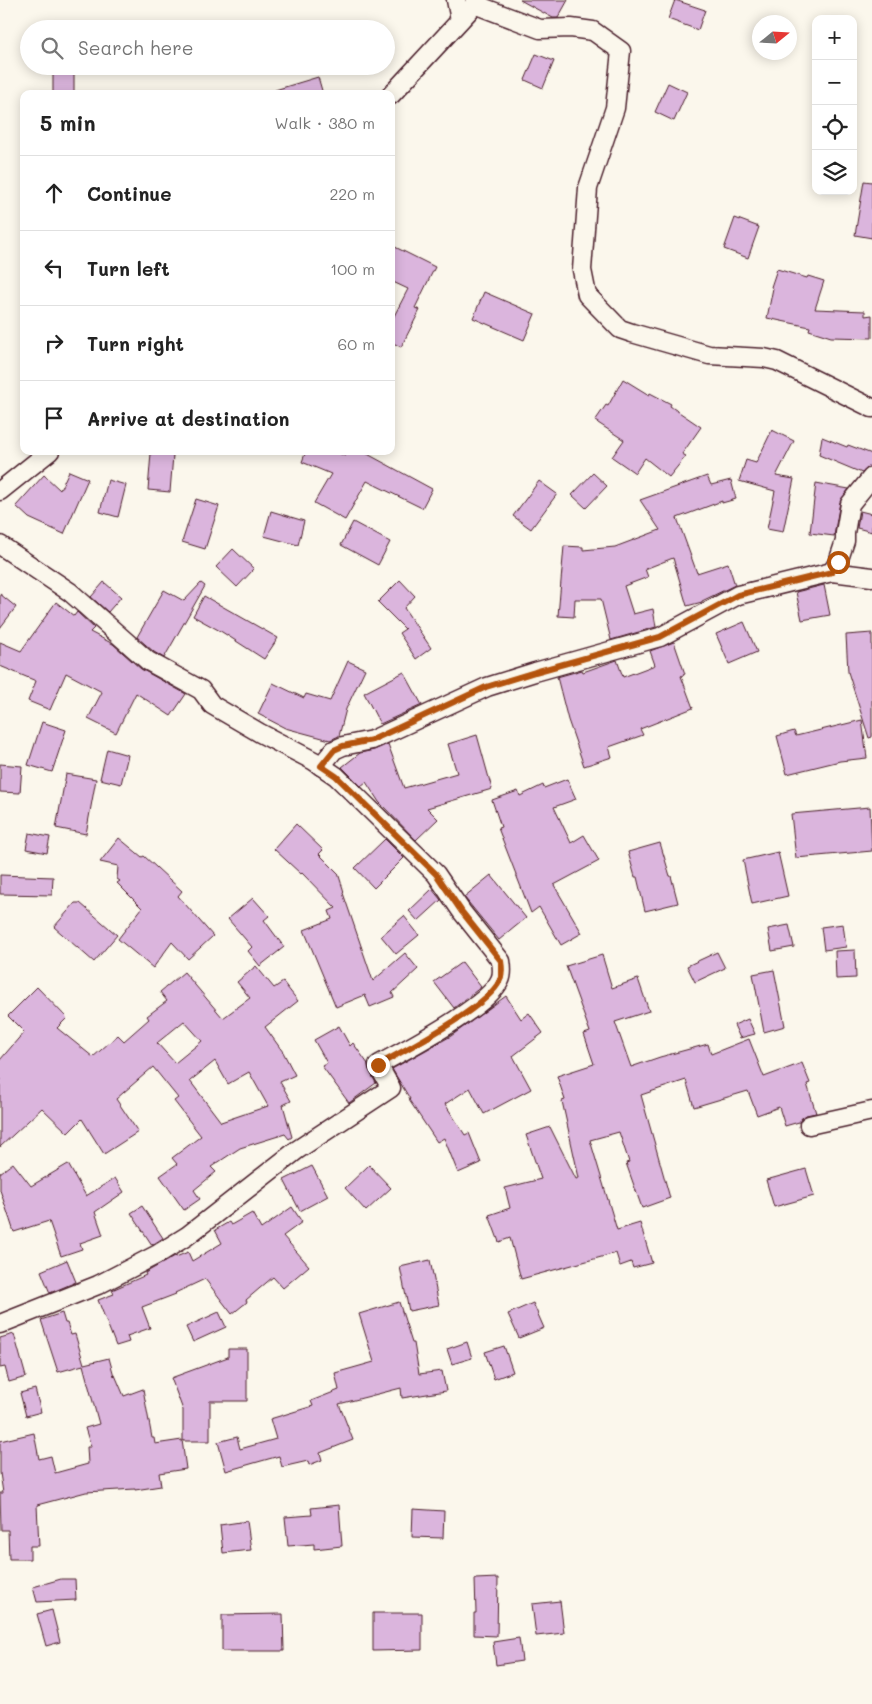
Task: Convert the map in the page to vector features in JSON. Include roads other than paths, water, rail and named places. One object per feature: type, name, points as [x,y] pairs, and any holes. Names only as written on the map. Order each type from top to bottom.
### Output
[{"type":"street","points":[[456,0],[460,20]]},
{"type":"street","points":[[395,92],[477,2],[540,29],[571,28],[593,31],[621,51],[616,108],[588,188],[582,270],[587,295],[620,329],[709,355],[764,358],[777,361],[872,408]]},
{"type":"street","points":[[0,491],[45,455]]},
{"type":"street","points":[[832,572],[838,562],[845,541],[850,504],[872,477]]},
{"type":"street","points":[[0,545],[70,592],[148,661],[201,690],[212,705],[336,776],[436,874],[462,912],[501,961],[502,968],[501,978],[495,988],[470,1011],[378,1065],[391,1088],[297,1150],[187,1236],[158,1254],[98,1285],[0,1324]]},
{"type":"street","points":[[321,766],[334,750],[343,746],[372,740],[486,687],[660,637],[738,595],[832,572],[872,577]]},
{"type":"street","points":[[809,1125],[872,1111]]}]
